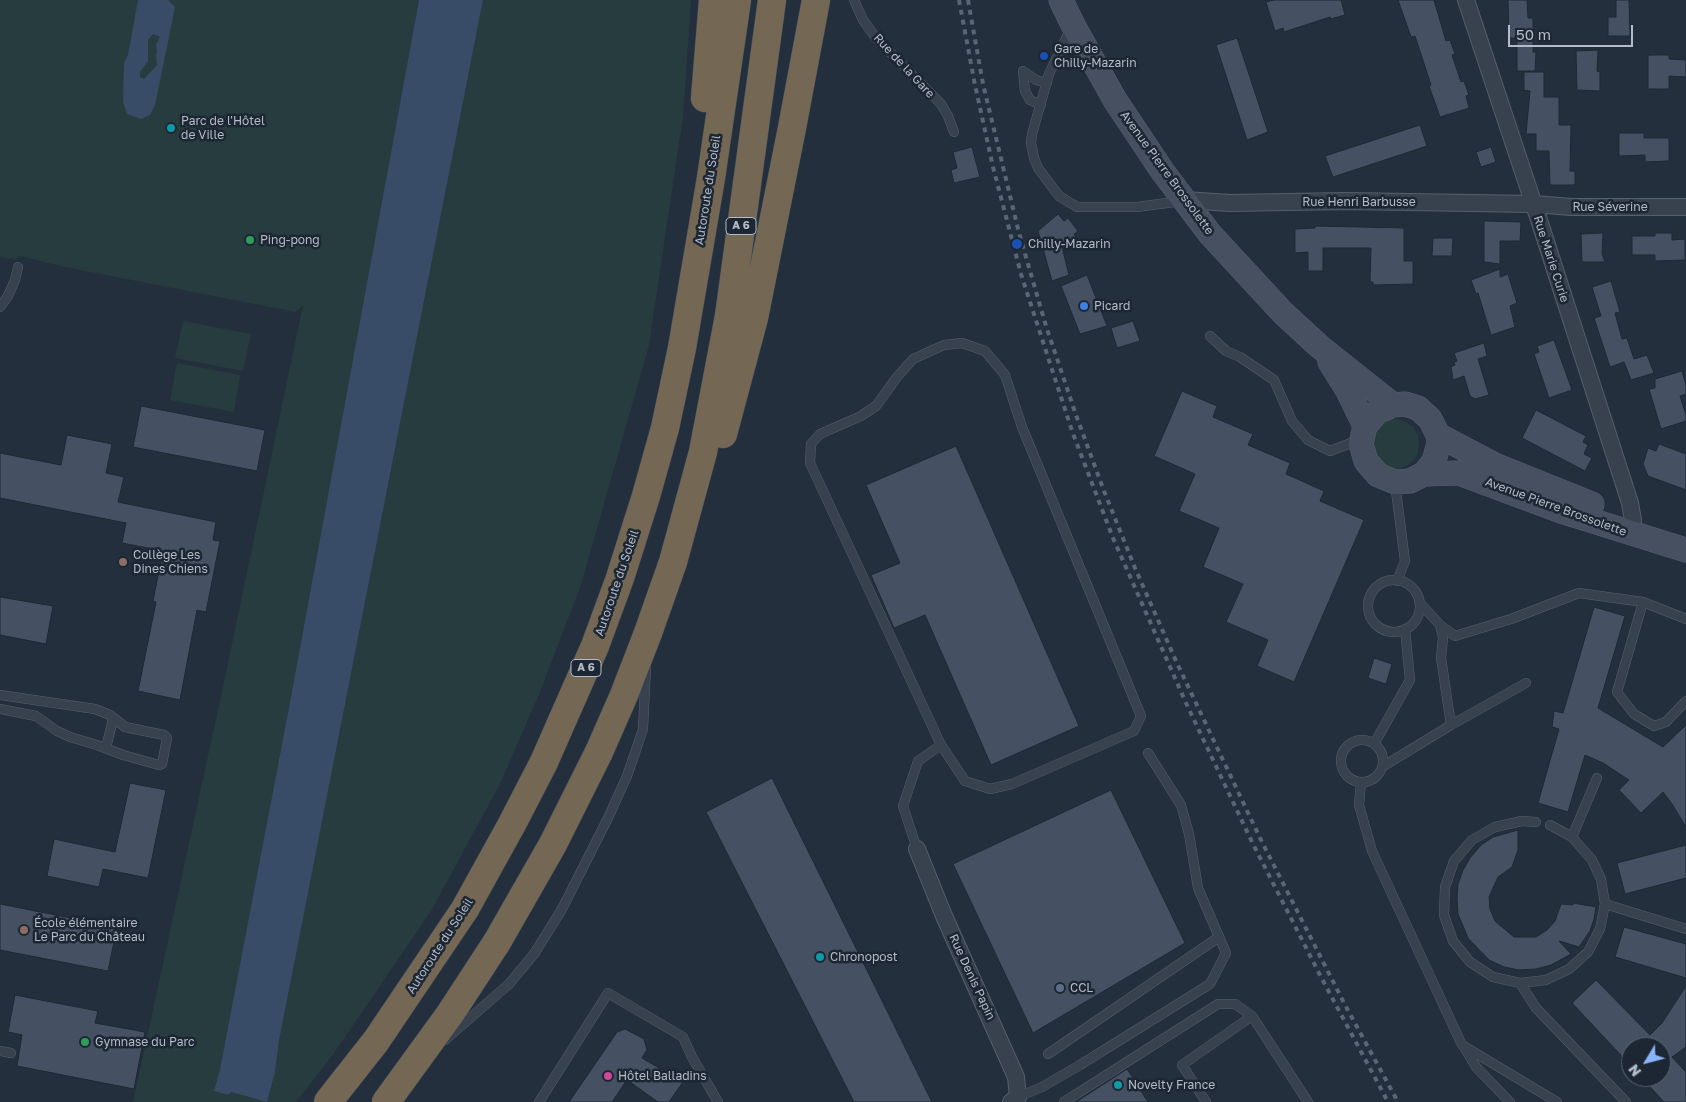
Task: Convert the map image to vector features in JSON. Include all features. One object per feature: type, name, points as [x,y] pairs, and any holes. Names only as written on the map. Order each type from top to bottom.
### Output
[{"type":"highway","points":[[711,178],[699,152],[713,0]]},
{"type":"highway","name":"Autoroute du Soleil","points":[[328,1102],[376,1041],[465,909],[540,770],[595,646],[620,578],[646,496],[682,348],[711,178],[737,0]]},
{"type":"highway","name":"A 6","points":[[386,1102],[450,1014],[497,942],[554,844],[599,752],[624,695],[673,562],[703,452],[728,316],[772,0]]},
{"type":"highway","points":[[703,452],[723,434],[754,318],[816,0]]},
{"type":"main road","name":"Avenue Pierre Brossolette","points":[[1061,0],[1115,100],[1184,200],[1210,234],[1237,264],[1283,313],[1320,347],[1393,404],[1405,404],[1418,408],[1430,419],[1438,435],[1495,465],[1633,520],[1686,536]]},
{"type":"main road","name":"Avenue Pierre Brossolette","points":[[1320,347],[1348,391],[1363,433],[1366,462],[1378,475],[1395,482],[1410,481],[1424,474],[1459,473],[1561,510],[1686,550]]},
{"type":"main road","points":[[1363,433],[1376,412],[1393,404]]},
{"type":"main road","points":[[1424,474],[1434,461],[1439,444],[1438,435]]},
{"type":"street","name":"Rue Marie Curie","points":[[1466,0],[1624,484],[1633,520]]},
{"type":"street","name":"Rue Henri Barbusse","points":[[1184,200],[1230,203],[1346,201],[1534,204]]},
{"type":"street","name":"Rue Séverine","points":[[1534,204],[1571,207],[1686,207]]},
{"type":"street","name":"Rue Denis Papin","points":[[916,850],[1016,1077],[1014,1100]]},
{"type":"lane","name":"Rue de la Gare","points":[[854,0],[863,20],[876,38],[941,104],[954,132]]},
{"type":"lane","points":[[1073,25],[1049,74],[1032,134],[1031,143],[1038,168],[1059,196],[1077,207],[1137,207],[1184,200]]},
{"type":"lane","points":[[1041,105],[1030,100],[1025,91],[1023,71],[1036,80],[1047,83]]},
{"type":"lane","points":[[0,307],[8,296],[18,267]]},
{"type":"lane","points":[[1210,336],[1226,351],[1240,357],[1274,380],[1292,421],[1308,440],[1330,451],[1363,433]]},
{"type":"lane","points":[[962,343],[986,351],[1005,375],[1022,427],[1141,716],[1134,731],[1012,784],[990,789],[965,781],[941,745],[810,463],[811,444],[820,434],[861,416],[876,406],[913,359],[944,345],[962,343]]},
{"type":"lane","points":[[1395,482],[1405,561],[1398,581]]},
{"type":"lane","points":[[1419,602],[1416,618],[1405,629],[1398,632],[1382,629],[1376,624],[1368,610],[1371,594],[1376,588],[1382,583],[1398,581],[1406,583],[1412,588],[1419,602],[1440,625],[1455,636],[1511,619],[1580,593],[1643,602],[1686,618]]},
{"type":"lane","points":[[1643,602],[1617,692],[1634,714],[1654,726],[1666,722],[1686,701]]},
{"type":"lane","points":[[1440,625],[1443,638],[1441,658],[1451,725]]},
{"type":"lane","points":[[1374,744],[1410,680],[1405,629]]},
{"type":"lane","points":[[411,1069],[509,984],[534,954],[562,909],[627,776],[643,729],[648,633]]},
{"type":"lane","points":[[1382,767],[1451,725],[1526,683]]},
{"type":"lane","points":[[0,695],[95,709],[110,715],[125,727],[164,735],[167,738],[162,764],[159,765],[70,737],[57,731],[36,716],[0,708]]},
{"type":"lane","points":[[106,748],[114,719]]},
{"type":"lane","points":[[1368,741],[1379,749],[1382,756],[1382,767],[1377,776],[1361,783],[1346,775],[1343,770],[1342,756],[1344,750],[1354,742],[1368,741]]},
{"type":"lane","points":[[916,850],[903,806],[918,761],[941,745]]},
{"type":"lane","points":[[1014,1100],[1042,1087],[1080,1065],[1210,984],[1226,953],[1198,888],[1182,805],[1148,753]]},
{"type":"lane","points":[[1572,837],[1597,778]]},
{"type":"lane","points":[[1361,783],[1359,804],[1372,851],[1462,1045],[1476,1067],[1510,1102]]},
{"type":"lane","points":[[1536,822],[1522,821],[1495,827],[1472,840],[1454,861],[1445,887],[1444,915],[1453,940],[1470,962],[1494,977],[1520,983],[1546,980],[1569,969],[1582,958],[1588,952],[1600,929],[1605,904],[1601,879],[1592,860],[1572,837],[1550,825]]},
{"type":"lane","points":[[1605,904],[1686,929]]},
{"type":"lane","points":[[1048,1054],[1219,936]]},
{"type":"lane","points":[[1520,983],[1536,1008],[1626,1102]]},
{"type":"lane","points":[[539,1102],[608,993],[683,1037],[692,1057],[718,1102]]},
{"type":"lane","points":[[1064,1102],[1218,1004],[1235,1004],[1252,1016],[1308,1102]]},
{"type":"lane","points":[[1206,1102],[1182,1065],[1252,1016]]},
{"type":"lane","points":[[1462,1045],[1557,1102]]},
{"type":"lane","points":[[0,1051],[11,1053]]},
{"type":"green space","points":[[0,0],[419,0],[290,702],[220,1069],[214,1091],[231,1092],[267,1102],[133,1102],[303,305],[296,312],[65,267],[25,257],[18,256],[16,260],[0,257]]},
{"type":"green space","points":[[483,0],[691,0],[683,116],[649,345],[581,585],[540,692],[500,784],[431,911],[332,1056],[296,1102],[267,1102],[275,1072],[279,1041]]},
{"type":"green space","points":[[183,321],[251,334],[243,371],[175,358]]},
{"type":"green space","points":[[177,363],[240,375],[234,412],[170,400]]},
{"type":"green space","points":[[1390,419],[1406,422],[1413,427],[1418,435],[1418,452],[1415,459],[1401,468],[1392,469],[1376,462],[1371,433],[1381,422]]},
{"type":"water","points":[[138,0],[168,0],[175,7],[155,105],[150,115],[141,119],[127,114],[123,102],[124,63],[128,55]],"holes":[[[153,34],[160,37],[156,45],[157,65],[144,79],[140,77],[140,72],[148,61],[148,40]]]},
{"type":"water","points":[[419,0],[483,0],[279,1041],[275,1072],[267,1102],[231,1092],[228,1095],[214,1091],[220,1069],[290,702]]},
{"type":"building","points":[[1274,0],[1341,0],[1345,15],[1331,19],[1330,17],[1284,32],[1283,28],[1275,31],[1266,2]]},
{"type":"building","points":[[1398,0],[1434,0],[1446,41],[1450,40],[1455,54],[1452,55],[1461,82],[1464,81],[1469,95],[1466,96],[1469,108],[1440,117],[1415,36],[1411,37]]},
{"type":"building","points":[[1508,0],[1527,0],[1528,18],[1533,18],[1533,52],[1536,52],[1535,71],[1517,71],[1517,38],[1509,38]]},
{"type":"building","points":[[1616,0],[1629,0],[1630,36],[1608,36],[1608,17],[1616,17]]},
{"type":"building","points":[[1237,38],[1268,132],[1247,140],[1216,45]]},
{"type":"building","points":[[1598,50],[1597,71],[1600,72],[1600,91],[1577,90],[1576,51]]},
{"type":"building","points":[[1648,55],[1669,55],[1669,59],[1686,60],[1686,77],[1669,76],[1669,89],[1648,89]]},
{"type":"building","points":[[1524,72],[1544,72],[1544,97],[1559,97],[1559,125],[1571,125],[1570,171],[1575,171],[1575,185],[1550,185],[1549,151],[1536,151],[1536,134],[1526,134],[1530,91],[1524,90]]},
{"type":"building","points":[[1420,125],[1427,146],[1333,177],[1325,156]]},
{"type":"building","points":[[1619,133],[1644,133],[1644,138],[1669,138],[1669,161],[1645,162],[1645,155],[1619,156]]},
{"type":"building","points":[[972,147],[980,177],[954,183],[951,170],[957,168],[953,152]]},
{"type":"building","points":[[1491,147],[1496,162],[1481,167],[1476,152]]},
{"type":"building","points":[[1058,214],[1064,221],[1068,218],[1078,231],[1074,234],[1076,237],[1062,247],[1069,275],[1052,281],[1038,231]]},
{"type":"building","points":[[1484,221],[1521,222],[1520,241],[1500,241],[1500,264],[1484,262]]},
{"type":"building","points":[[1315,226],[1404,228],[1404,261],[1413,261],[1413,284],[1373,285],[1373,282],[1370,282],[1371,248],[1323,248],[1323,271],[1308,271],[1308,252],[1295,253],[1295,229],[1315,228]]},
{"type":"building","points":[[1603,233],[1602,254],[1605,262],[1582,262],[1581,234]]},
{"type":"building","points":[[1655,233],[1672,233],[1672,240],[1685,239],[1685,260],[1655,261],[1655,255],[1632,255],[1632,236],[1655,236]]},
{"type":"building","points":[[1433,238],[1453,238],[1452,256],[1432,256]]},
{"type":"building","points":[[1500,269],[1500,277],[1508,274],[1517,303],[1510,306],[1515,327],[1491,335],[1478,293],[1476,294],[1471,280]]},
{"type":"building","name":"Picard","points":[[1087,275],[1107,326],[1080,334],[1061,286]]},
{"type":"building","points":[[1611,281],[1620,312],[1615,313],[1622,339],[1627,338],[1634,359],[1647,355],[1654,373],[1631,380],[1624,362],[1610,367],[1594,318],[1601,316],[1592,287]]},
{"type":"building","points":[[1133,321],[1140,341],[1117,348],[1111,328]]},
{"type":"building","points":[[1554,340],[1572,390],[1549,398],[1534,354],[1539,352],[1537,346]]},
{"type":"building","points":[[1484,343],[1487,356],[1478,359],[1489,395],[1475,399],[1470,396],[1464,376],[1453,380],[1451,367],[1457,361],[1454,353]]},
{"type":"building","points":[[1682,371],[1686,385],[1686,394],[1680,396],[1686,421],[1661,429],[1649,389],[1655,388],[1655,379]]},
{"type":"building","points":[[1182,391],[1217,406],[1213,417],[1253,434],[1248,445],[1290,463],[1286,474],[1324,491],[1320,501],[1364,520],[1294,682],[1257,666],[1268,640],[1226,622],[1243,584],[1203,567],[1219,528],[1179,511],[1195,474],[1154,456]]},
{"type":"building","points":[[141,406],[265,430],[257,471],[133,447]]},
{"type":"building","points":[[1536,410],[1586,436],[1583,442],[1588,445],[1584,454],[1592,458],[1585,471],[1522,438]]},
{"type":"building","points":[[67,435],[112,444],[106,473],[124,477],[118,502],[216,522],[213,540],[220,541],[206,612],[197,610],[180,700],[138,691],[156,602],[153,601],[163,551],[122,543],[126,523],[0,498],[0,453],[61,465]]},
{"type":"building","points":[[1659,444],[1686,454],[1686,490],[1648,476],[1643,464],[1648,448],[1656,451]]},
{"type":"building","points":[[956,446],[1079,726],[991,765],[925,615],[894,628],[871,575],[900,563],[866,485]]},
{"type":"building","points":[[0,597],[53,606],[46,644],[0,635]]},
{"type":"building","points":[[1594,607],[1625,616],[1598,708],[1663,747],[1686,725],[1686,827],[1663,792],[1641,813],[1619,790],[1629,780],[1603,763],[1585,755],[1568,812],[1538,803],[1559,729],[1552,727],[1554,711],[1563,713]]},
{"type":"building","points":[[1374,658],[1392,664],[1386,684],[1368,678]]},
{"type":"building","name":"Chronopost","points":[[772,778],[932,1102],[854,1102],[706,812]]},
{"type":"building","points":[[130,783],[166,790],[148,878],[103,869],[99,887],[47,876],[54,839],[115,852]]},
{"type":"building","points":[[1111,790],[1185,943],[1033,1033],[953,864]]},
{"type":"building","points":[[1518,830],[1518,850],[1512,867],[1498,877],[1489,897],[1490,909],[1495,921],[1514,937],[1536,937],[1547,930],[1555,921],[1561,904],[1573,905],[1573,903],[1596,907],[1590,931],[1579,947],[1559,941],[1571,954],[1551,965],[1536,969],[1519,970],[1504,967],[1489,960],[1468,938],[1458,914],[1458,884],[1470,858],[1481,845],[1493,837]]},
{"type":"building","points":[[1686,845],[1686,878],[1625,894],[1617,863]]},
{"type":"building","points":[[0,904],[117,927],[108,971],[0,950]]},
{"type":"building","points":[[1624,927],[1686,944],[1686,978],[1615,957]]},
{"type":"building","points":[[1596,980],[1650,1035],[1662,1023],[1686,986],[1686,1047],[1672,1057],[1686,1072],[1686,1102],[1664,1102],[1650,1087],[1671,1087],[1671,1037],[1621,1037],[1621,1055],[1572,1003]]},
{"type":"building","name":"Gymnase du Parc","points":[[15,995],[98,1011],[95,1023],[145,1032],[134,1089],[17,1066],[22,1035],[8,1032]]},
{"type":"building","name":"Hôtel Balladins","points":[[625,1029],[644,1039],[647,1050],[642,1058],[683,1082],[669,1102],[658,1102],[627,1080],[612,1102],[569,1102],[617,1032]]},
{"type":"building","name":"Novelty France","points":[[1127,1069],[1148,1102],[1076,1102]]},
{"type":"railway","points":[[959,0],[993,167],[1021,274],[1072,431],[1113,538],[1186,703],[1252,842],[1388,1102]]},
{"type":"railway","points":[[968,0],[983,84],[1019,233],[1046,326],[1104,491],[1176,661],[1260,838],[1344,1003],[1398,1102]]},
{"type":"place","name":"Gare de Chilly-Mazarin","points":[[1044,56]]},
{"type":"place","name":"Parc de l'Hôtel de Ville","points":[[171,128]]},
{"type":"place","name":"Ping-pong","points":[[250,240]]},
{"type":"place","name":"Chilly-Mazarin","points":[[1017,244]]},
{"type":"place","name":"Picard","points":[[1084,306]]},
{"type":"place","name":"Collège Les Dines Chiens","points":[[123,562]]},
{"type":"place","name":"École élémentaire Le Parc du Château","points":[[24,930]]},
{"type":"place","name":"Chronopost","points":[[820,957]]},
{"type":"place","name":"CCL","points":[[1060,988]]},
{"type":"place","name":"Gymnase du Parc","points":[[85,1042]]},
{"type":"place","name":"Hôtel Balladins","points":[[608,1076]]},
{"type":"place","name":"Novelty France","points":[[1118,1085]]}]
